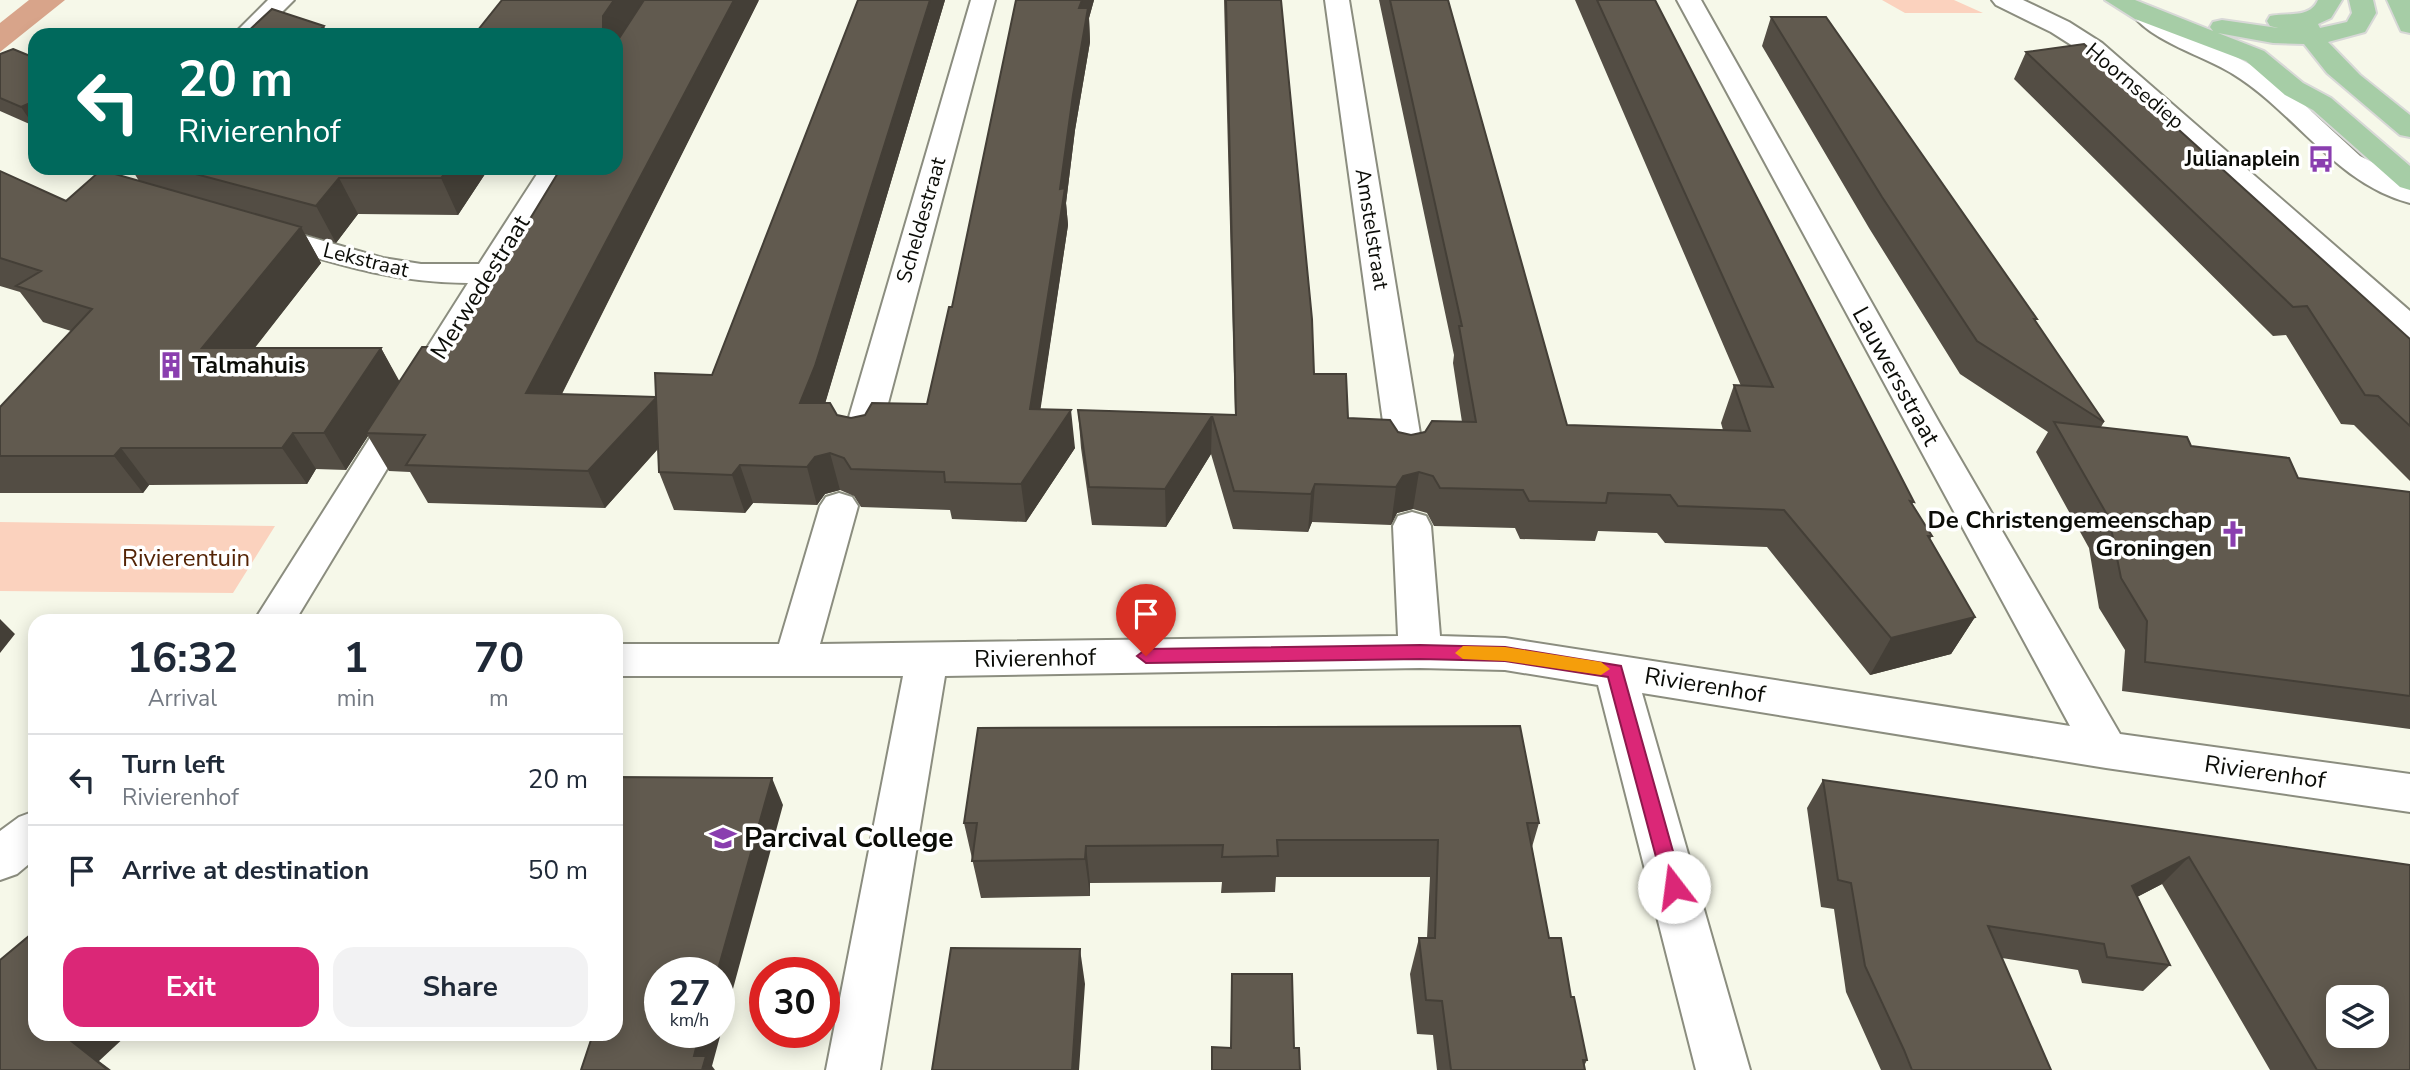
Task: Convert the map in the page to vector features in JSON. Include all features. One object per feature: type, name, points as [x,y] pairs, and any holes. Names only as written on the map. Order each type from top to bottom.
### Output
[{"type":"main road","points":[[2117,0],[2252,33],[2306,28],[2328,9],[2330,0]]},
{"type":"main road","points":[[2204,8],[2306,28],[2342,32],[2356,27],[2361,20],[2364,13],[2361,0]]},
{"type":"main road","points":[[2399,0],[2410,26]]},
{"type":"main road","points":[[2146,7],[2255,56],[2294,89],[2322,104],[2410,181]]},
{"type":"main road","points":[[2306,28],[2360,91],[2386,107],[2410,129]]},
{"type":"main road","points":[[2342,32],[2345,48],[2382,92],[2386,107]]},
{"type":"main road","points":[[2252,33],[2287,59],[2316,86],[2322,104]]},
{"type":"street","points":[[252,28],[282,0]]},
{"type":"street","name":"Scheldestraat","points":[[860,441],[983,0]]},
{"type":"street","name":"Amstelstraat","points":[[1338,0],[1406,458]]},
{"type":"street","name":"Lauwersstraat","points":[[1689,0],[1922,424],[2106,750]]},
{"type":"street","name":"Hoornsediep","points":[[2004,0],[2060,27],[2093,48],[2410,328]]},
{"type":"street","points":[[2146,7],[2154,23],[2240,67],[2266,84],[2345,158],[2410,194]]},
{"type":"street","name":"Merwedestraat","points":[[278,614],[551,175]]},
{"type":"street","name":"Lekstraat","points":[[239,226],[380,267],[421,273],[488,274]]},
{"type":"street","points":[[795,660],[839,506]]},
{"type":"street","points":[[1412,526],[1420,652]]},
{"type":"street","name":"Rivierenhof","points":[[623,660],[927,660],[1420,652],[1505,654],[2106,750],[2410,793]]},
{"type":"street","points":[[853,1070],[927,660]]},
{"type":"street","points":[[1615,671],[1723,1070]]},
{"type":"street","points":[[0,859],[28,837]]},
{"type":"green space","points":[[1882,0],[1954,0],[1983,13],[1905,13]]},
{"type":"green space","name":"Rivierentuin","points":[[0,522],[275,526],[233,593],[0,591]]},
{"type":"shaded area","points":[[29,0],[65,0],[0,52],[0,23]]},
{"type":"building","points":[[502,0],[614,0],[603,16],[603,28],[480,28]]},
{"type":"building","points":[[644,0],[734,0],[526,393],[656,397],[655,373],[712,375],[858,0],[930,0],[815,366],[800,403],[830,403],[837,415],[851,418],[865,415],[872,403],[927,404],[949,307],[952,307],[1016,0],[1082,0],[1079,8],[1088,8],[1060,189],[1065,188],[1030,409],[1071,410],[1021,484],[945,482],[944,472],[851,469],[844,458],[830,453],[815,457],[807,467],[740,465],[732,475],[659,472],[656,398],[588,471],[406,465],[425,435],[366,433],[422,347],[452,347],[557,175],[623,175],[623,32]]},
{"type":"building","points":[[1226,0],[1281,0],[1312,319],[1314,374],[1346,374],[1348,418],[1390,420],[1398,432],[1411,435],[1425,432],[1432,421],[1476,422],[1459,326],[1462,326],[1390,0],[1448,0],[1567,425],[1750,431],[1734,385],[1773,387],[1597,0],[1655,0],[1914,502],[1910,501],[1932,536],[1928,536],[1975,617],[1891,638],[1784,510],[1678,506],[1670,495],[1608,493],[1606,503],[1529,501],[1523,490],[1440,488],[1433,476],[1419,472],[1403,476],[1396,487],[1315,484],[1311,494],[1234,491],[1212,416],[1165,489],[1089,487],[1078,410],[1236,415]]},
{"type":"building","points":[[272,9],[324,26],[322,28],[252,28]]},
{"type":"building","points":[[1771,17],[1826,17],[2037,319],[2034,319],[2104,422],[1977,341],[1882,197]]},
{"type":"building","points":[[2084,44],[2410,339],[2410,426],[2378,396],[2365,395],[2307,306],[2293,307],[2026,52]]},
{"type":"building","points":[[13,49],[28,55],[28,104],[21,107],[0,98],[0,54]]},
{"type":"building","points":[[0,171],[66,201],[95,175],[119,175],[301,227],[202,348],[381,348],[324,433],[293,433],[282,448],[121,448],[114,456],[0,456],[0,407],[92,309],[16,286],[41,271],[0,258]]},
{"type":"building","points":[[199,175],[443,175],[441,178],[339,178],[316,206]]},
{"type":"building","points":[[2054,422],[2187,437],[2191,446],[2289,458],[2298,478],[2410,492],[2410,696],[2145,662],[2147,621],[2121,578],[2109,518]]},
{"type":"building","points":[[1520,726],[1539,823],[1527,823],[1549,938],[1561,938],[1571,997],[1574,997],[1587,1060],[1583,1060],[1585,1070],[1451,1070],[1442,1001],[1426,1000],[1419,938],[1435,938],[1438,840],[1277,840],[1278,856],[1222,857],[1223,845],[1086,846],[1085,859],[972,861],[977,823],[964,823],[978,728]]},
{"type":"building","points":[[623,777],[772,778],[722,957],[644,957],[644,1048],[696,1048],[694,1056],[706,1056],[702,1070],[581,1070],[591,1041],[623,1041]]},
{"type":"building","points":[[1823,780],[2410,865],[2410,1070],[2317,1070],[2189,857],[2132,886],[2170,965],[2107,957],[2104,944],[1988,926],[2051,1070],[1912,1070],[1865,966],[1851,883],[1838,880]]},
{"type":"building","points":[[28,937],[28,1041],[71,1041],[108,1070],[0,1070],[0,960]]},
{"type":"building","points":[[951,948],[1080,949],[1072,1070],[932,1070]]},
{"type":"building","points":[[1232,974],[1292,974],[1294,1048],[1299,1048],[1300,1070],[1212,1070],[1212,1047],[1231,1048]]},
{"type":"slow traffic","points":[[1463,653],[1505,654],[1601,669]]},
{"type":"place","name":"Julianaplein","points":[[2321,159]]},
{"type":"place","name":"Talmahuis","points":[[171,365]]},
{"type":"place","name":"De Christengemeenschap Groningen","points":[[2233,534]]},
{"type":"place","name":"Parcival College","points":[[723,838]]},
{"type":"route","points":[[1146,656],[1420,652],[1505,654],[1615,671],[1674,887]]}]
